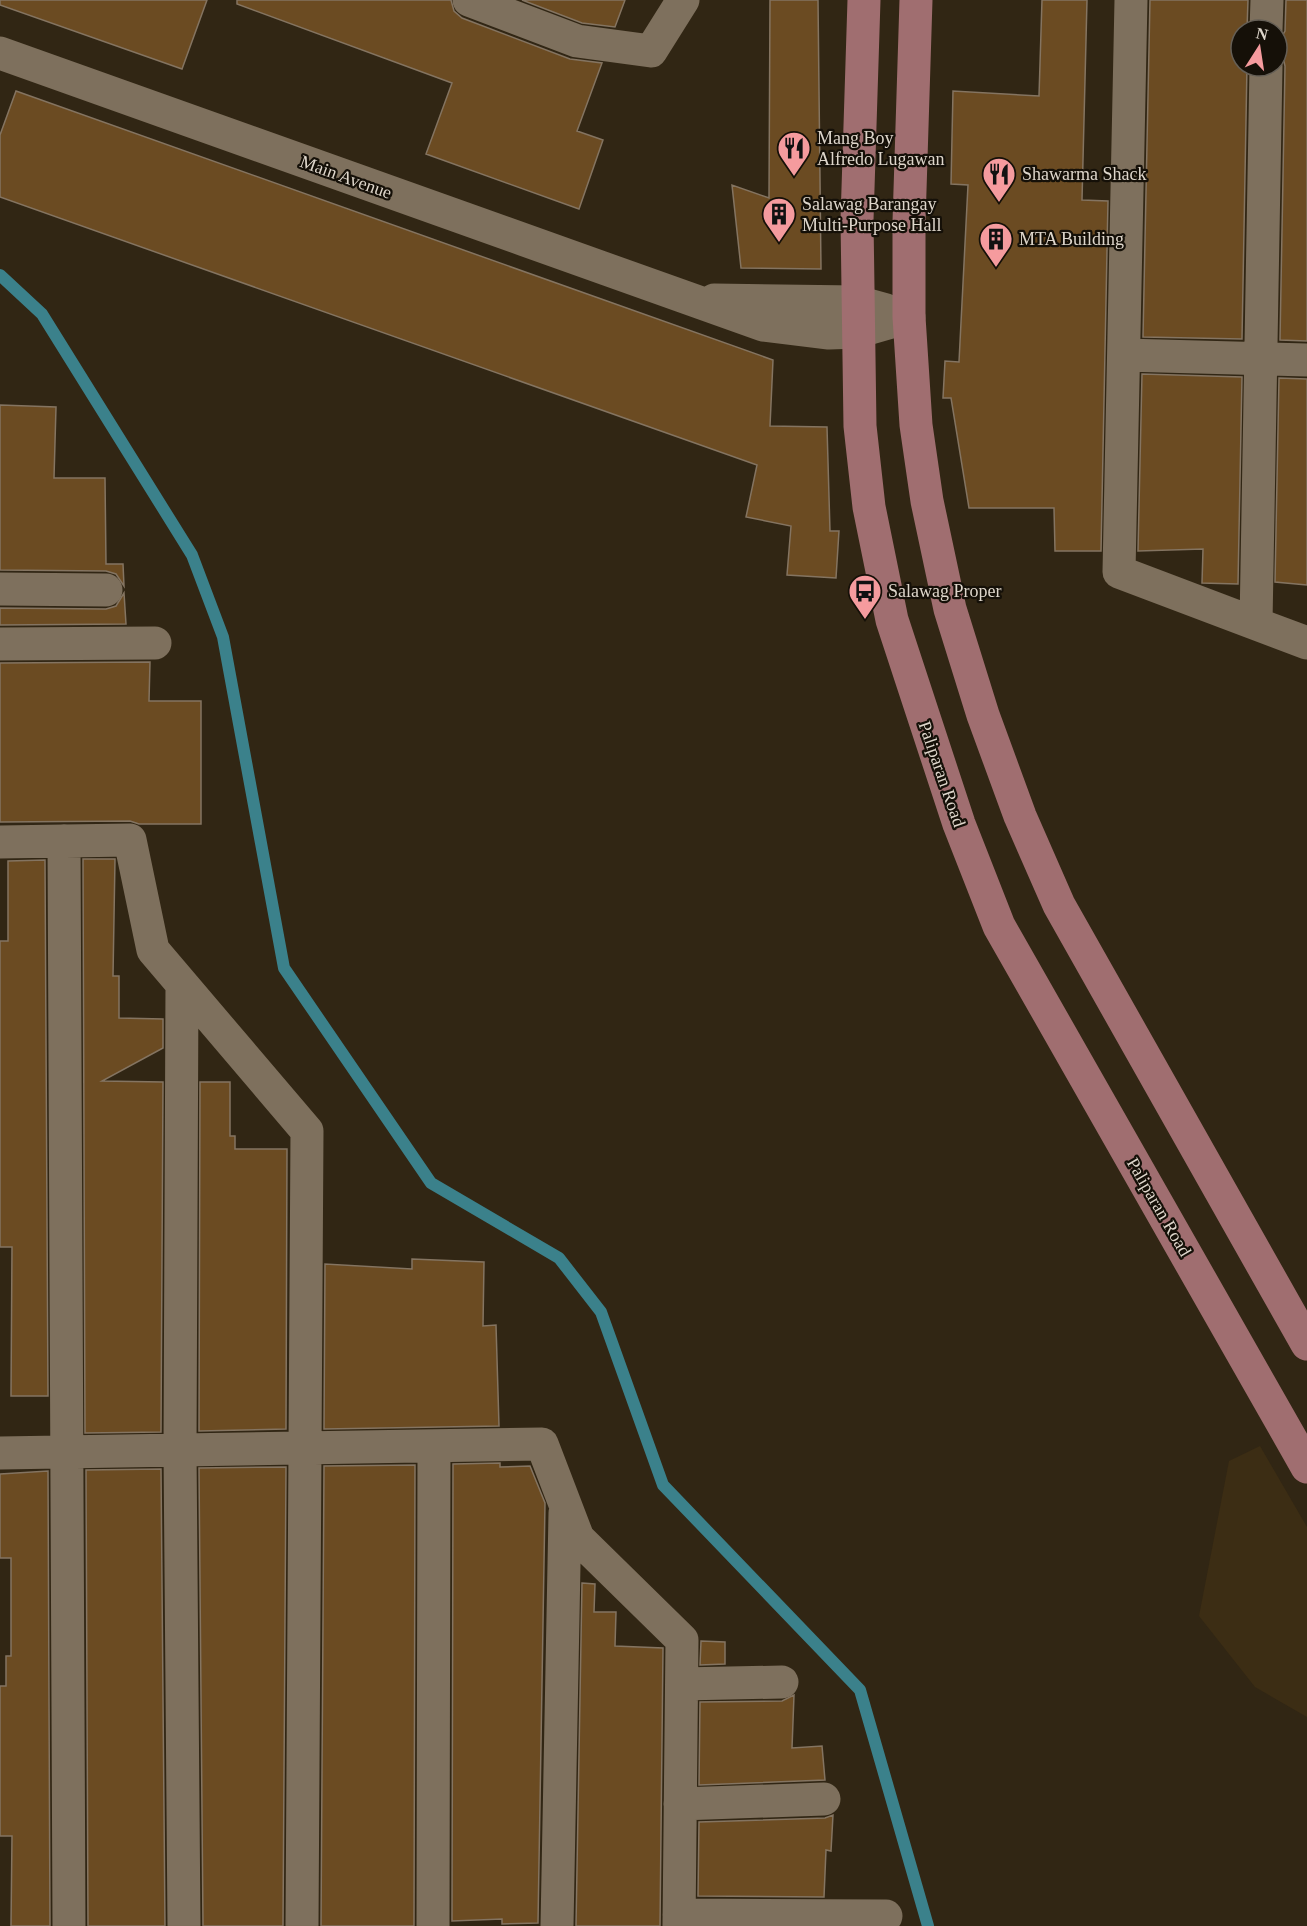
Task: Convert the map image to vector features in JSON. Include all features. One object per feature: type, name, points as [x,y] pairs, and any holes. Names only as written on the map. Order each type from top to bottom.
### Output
[{"type":"main road","name":"Paliparan Road","points":[[864,0],[857,317],[860,426],[869,507],[892,620],[924,725],[999,926],[1307,1467]]},
{"type":"main road","points":[[916,0],[909,222],[909,317],[916,425],[927,501],[950,609],[983,715],[1020,816],[1059,905],[1307,1344]]},
{"type":"street","points":[[470,0],[577,41],[651,51],[683,0]]},
{"type":"street","points":[[1131,0],[1119,572],[1307,643]]},
{"type":"street","points":[[1266,18],[1267,0]]},
{"type":"street","name":"Main Avenue","points":[[0,53],[763,325],[829,333],[857,317],[909,317]]},
{"type":"street","points":[[1256,622],[1266,78]]},
{"type":"street","points":[[1124,355],[1307,360]]},
{"type":"street","points":[[0,589],[106,590]]},
{"type":"street","points":[[0,644],[155,643]]},
{"type":"street","points":[[0,842],[130,840],[153,950],[308,1131],[302,1926]]},
{"type":"street","points":[[64,841],[69,1926]]},
{"type":"street","points":[[182,984],[180,1450],[184,1926]]},
{"type":"street","points":[[0,1453],[542,1444],[579,1538],[682,1640],[679,1920],[886,1916]]},
{"type":"street","points":[[433,1926],[434,1446]]},
{"type":"street","points":[[557,1926],[566,1505]]},
{"type":"street","points":[[682,1684],[782,1682]]},
{"type":"street","points":[[680,1804],[824,1800]]},
{"type":"shaded area","points":[[1260,1446],[1307,1527],[1307,1717],[1255,1687],[1199,1616],[1229,1461]]},
{"type":"building","points":[[0,0],[207,0],[182,69],[0,5]]},
{"type":"building","points":[[237,0],[451,0],[454,11],[462,18],[570,59],[602,63],[577,131],[603,140],[579,209],[426,154],[452,83],[237,4]]},
{"type":"building","points":[[522,0],[625,0],[615,27],[582,23]]},
{"type":"building","points":[[770,0],[818,0],[821,269],[741,268],[732,185],[769,198]]},
{"type":"building","points":[[1042,0],[1087,0],[1082,200],[1108,201],[1101,551],[1055,551],[1054,508],[969,508],[951,398],[943,398],[945,361],[959,362],[968,185],[951,184],[953,91],[1039,96]]},
{"type":"building","points":[[1150,0],[1248,0],[1247,18],[1229,18],[1229,78],[1247,78],[1242,339],[1143,337]]},
{"type":"building","points":[[1286,0],[1307,0],[1307,341],[1280,340],[1285,78],[1289,78],[1289,18],[1285,18]]},
{"type":"building","points":[[16,91],[773,360],[770,426],[827,427],[830,531],[839,531],[836,578],[787,575],[791,526],[746,517],[757,465],[0,197],[0,135]]},
{"type":"building","points":[[1142,374],[1242,377],[1238,584],[1202,583],[1203,549],[1138,551]]},
{"type":"building","points":[[1279,378],[1307,379],[1307,585],[1275,582]]},
{"type":"building","points":[[0,405],[56,407],[54,478],[105,478],[106,564],[123,564],[124,586],[116,574],[106,571],[0,570]]},
{"type":"building","points":[[124,593],[126,624],[0,625],[0,608],[106,609],[116,606]]},
{"type":"building","points":[[150,662],[149,701],[201,701],[201,824],[139,824],[130,821],[0,822],[0,663]]},
{"type":"building","points":[[83,859],[115,859],[113,976],[119,976],[119,1018],[163,1019],[163,1048],[102,1081],[163,1082],[161,1432],[85,1433]]},
{"type":"building","points":[[45,860],[48,1396],[11,1396],[12,1247],[0,1247],[0,941],[8,941],[8,861]]},
{"type":"building","points":[[200,1082],[230,1082],[230,1136],[235,1136],[235,1149],[287,1149],[286,1429],[199,1431]]},
{"type":"building","points":[[412,1259],[484,1262],[483,1326],[496,1325],[499,1426],[324,1429],[325,1264],[412,1269]]},
{"type":"building","points":[[500,1463],[500,1467],[530,1466],[545,1503],[538,1923],[502,1924],[502,1919],[452,1921],[453,1464]]},
{"type":"building","points":[[415,1465],[414,1926],[321,1926],[324,1466]]},
{"type":"building","points":[[286,1467],[283,1926],[203,1926],[199,1468]]},
{"type":"building","points":[[161,1469],[165,1926],[88,1926],[86,1470]]},
{"type":"building","points":[[48,1471],[50,1926],[11,1926],[12,1836],[0,1836],[0,1686],[6,1686],[6,1656],[11,1656],[11,1558],[0,1558],[0,1474]]},
{"type":"building","points":[[582,1583],[595,1584],[594,1612],[616,1612],[615,1646],[663,1648],[660,1926],[576,1926]]},
{"type":"building","points":[[701,1641],[725,1642],[725,1664],[700,1665]]},
{"type":"building","points":[[794,1695],[792,1748],[822,1746],[825,1780],[699,1785],[700,1702],[782,1701]]},
{"type":"building","points":[[833,1815],[831,1851],[826,1850],[824,1897],[698,1896],[699,1822],[825,1818]]},
{"type":"waterway","points":[[0,275],[42,314],[192,555],[223,637],[284,968],[431,1183],[559,1258],[601,1312],[663,1485],[860,1690],[928,1926]]},
{"type":"place","name":"Mang Boy Alfredo Lugawan","points":[[794,177]]},
{"type":"place","name":"Shawarma Shack","points":[[999,203]]},
{"type":"place","name":"Salawag Barangay Multi-Purpose Hall","points":[[779,243]]},
{"type":"place","name":"MTA Building","points":[[996,268]]},
{"type":"place","name":"Salawag Proper","points":[[865,620]]}]
